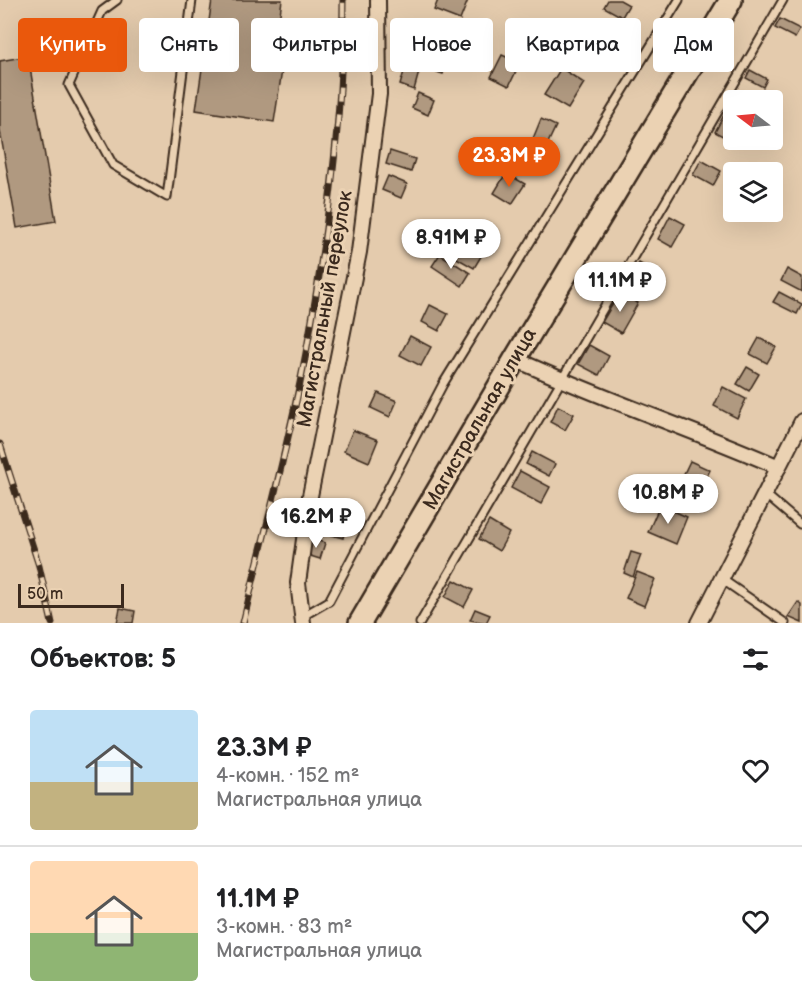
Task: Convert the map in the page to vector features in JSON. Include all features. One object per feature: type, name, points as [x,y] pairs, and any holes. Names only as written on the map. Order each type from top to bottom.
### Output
[{"type":"main road","name":"Магистральная улица","points":[[360,623],[515,359],[731,0]]},
{"type":"street","name":"Магистральный переулок","points":[[303,620],[298,583],[310,496],[359,252],[379,94],[378,0]]},
{"type":"street","points":[[515,359],[560,380],[692,430],[779,467]]},
{"type":"street","points":[[699,623],[779,467],[795,450],[802,421]]},
{"type":"lane","points":[[117,0],[102,11],[69,85],[113,165],[168,197],[192,0]]},
{"type":"lane","points":[[303,620],[329,601],[443,384],[679,0]]},
{"type":"lane","points":[[420,623],[783,0]]},
{"type":"lane","points":[[765,494],[800,524]]},
{"type":"lane","points":[[723,580],[785,623]]},
{"type":"building","points":[[212,0],[282,0],[279,18],[251,18],[251,72],[282,72],[274,122],[196,110],[202,72],[239,72],[239,18],[209,18]]},
{"type":"building","points":[[438,0],[468,0],[461,18],[434,10]]},
{"type":"building","points":[[608,0],[620,0],[629,5],[622,17],[604,7]]},
{"type":"building","points":[[780,19],[800,29],[795,38],[775,28]]},
{"type":"building","points":[[502,55],[505,56],[505,72],[516,72],[509,86],[491,77]]},
{"type":"building","points":[[18,58],[18,72],[31,72],[56,221],[17,228],[0,131],[0,61]]},
{"type":"building","points":[[750,70],[767,79],[763,87],[746,78]]},
{"type":"building","points":[[404,72],[419,72],[414,90],[400,85]]},
{"type":"building","points":[[558,72],[567,72],[584,83],[568,109],[544,95]]},
{"type":"building","points":[[418,93],[434,100],[428,115],[412,108]]},
{"type":"building","points":[[723,117],[723,136],[715,132]]},
{"type":"building","points":[[541,119],[556,126],[546,147],[532,141]]},
{"type":"building","points":[[390,151],[415,159],[411,172],[386,164]]},
{"type":"building","points":[[701,160],[721,171],[713,186],[693,175]]},
{"type":"building","points":[[506,173],[525,184],[512,204],[494,193]]},
{"type":"building","points":[[388,176],[407,184],[401,198],[382,190]]},
{"type":"building","points":[[670,216],[685,224],[672,247],[658,239]]},
{"type":"building","points":[[458,238],[483,253],[474,268],[448,253]]},
{"type":"building","points":[[440,254],[470,273],[462,286],[432,266]]},
{"type":"building","points":[[639,263],[652,271],[640,289],[628,281]]},
{"type":"building","points":[[787,269],[802,277],[802,292],[781,281]]},
{"type":"building","points":[[620,292],[638,303],[621,333],[602,322]]},
{"type":"building","points":[[779,292],[802,304],[797,314],[773,302]]},
{"type":"building","points":[[430,305],[448,314],[439,331],[422,322]]},
{"type":"building","points":[[410,336],[431,347],[421,366],[400,355]]},
{"type":"building","points":[[759,338],[776,347],[767,363],[750,354]]},
{"type":"building","points":[[589,345],[609,356],[599,375],[578,364]]},
{"type":"building","points":[[747,367],[759,374],[749,391],[737,384]]},
{"type":"building","points":[[723,387],[746,399],[737,418],[714,406]]},
{"type":"building","points":[[378,393],[397,401],[390,417],[371,408]]},
{"type":"building","points":[[558,406],[574,414],[565,430],[550,422]]},
{"type":"building","points":[[353,430],[378,440],[369,462],[344,451]]},
{"type":"building","points":[[532,452],[555,464],[549,476],[526,464]]},
{"type":"building","points":[[690,461],[710,470],[701,489],[681,480]]},
{"type":"building","points":[[520,471],[550,487],[541,504],[511,488]]},
{"type":"building","points":[[672,486],[698,496],[693,507],[667,497]]},
{"type":"building","points":[[326,504],[349,510],[343,538],[319,532]]},
{"type":"building","points":[[660,505],[687,517],[676,544],[648,532]]},
{"type":"building","points":[[489,521],[509,533],[499,551],[479,539]]},
{"type":"building","points":[[312,539],[325,543],[320,559],[307,555]]},
{"type":"building","points":[[631,552],[641,555],[633,577],[624,573]]},
{"type":"building","points":[[637,572],[655,579],[644,606],[626,598]]},
{"type":"building","points":[[454,580],[473,590],[464,607],[445,597]]},
{"type":"building","points":[[798,602],[802,605],[802,623],[788,617]]},
{"type":"building","points":[[120,608],[135,611],[133,623],[117,623]]},
{"type":"building","points":[[475,609],[490,615],[486,623],[470,620]]},
{"type":"railway","points":[[243,623],[292,420],[314,310],[337,133],[343,0]]},
{"type":"railway","points":[[0,444],[39,566],[52,623]]}]
